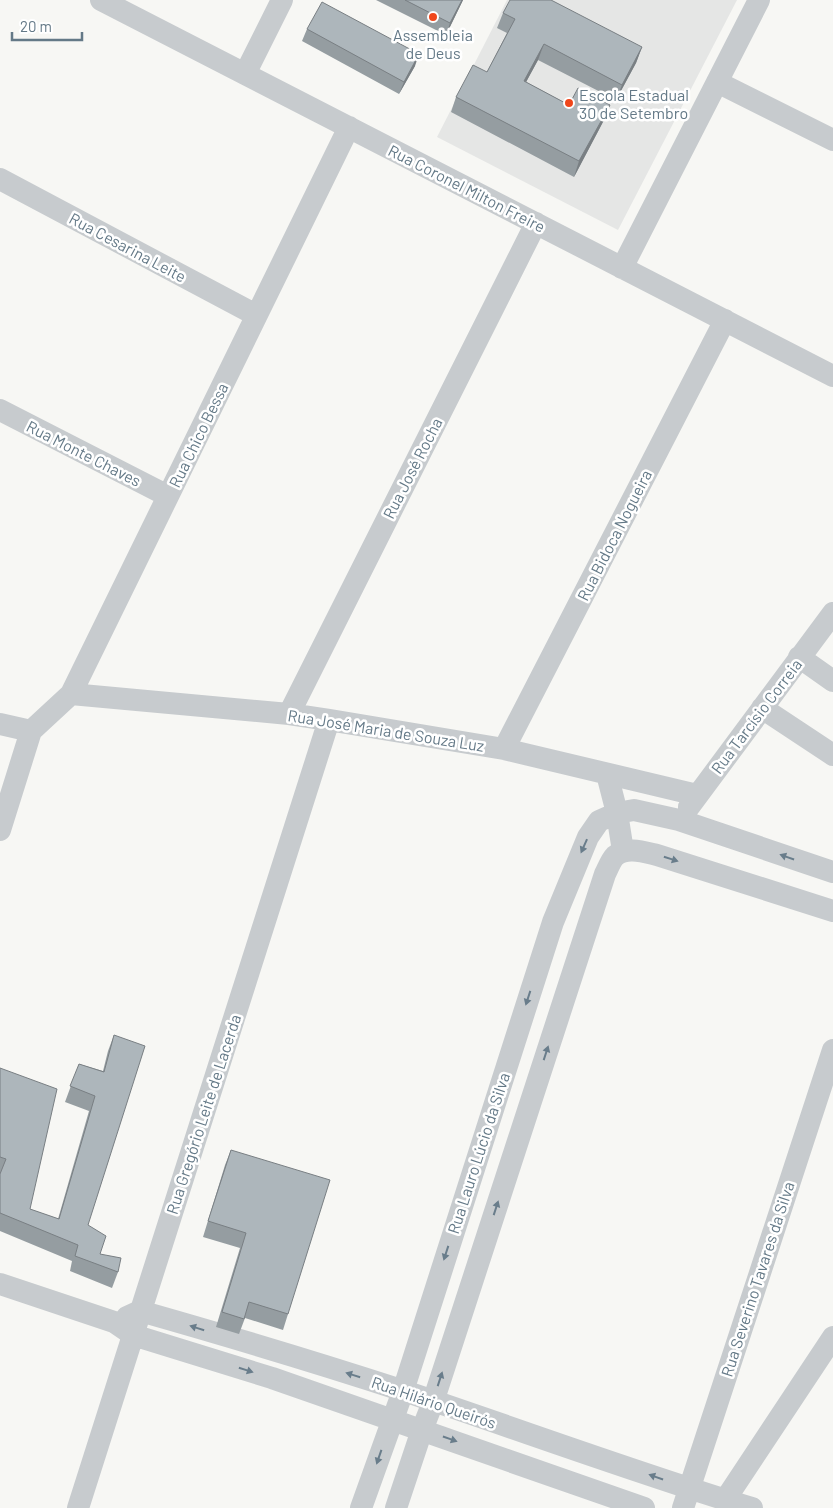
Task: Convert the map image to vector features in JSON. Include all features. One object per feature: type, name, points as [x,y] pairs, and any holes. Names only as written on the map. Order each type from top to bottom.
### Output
[{"type":"street","name":"Rua Coronel Milton Freire","points":[[101,0],[833,376]]},
{"type":"street","points":[[245,74],[282,0]]},
{"type":"street","points":[[622,268],[759,0]]},
{"type":"street","points":[[717,82],[833,140]]},
{"type":"street","name":"Rua Chico Bessa","points":[[31,731],[70,694],[349,127]]},
{"type":"street","name":"Rua Cesarina Leite","points":[[0,179],[256,316]]},
{"type":"street","name":"Rua José Rocha","points":[[289,714],[536,223]]},
{"type":"street","name":"Rua Bidoca Nogueira","points":[[504,749],[725,320]]},
{"type":"street","name":"Rua Monte Chaves","points":[[0,410],[168,496]]},
{"type":"street","name":"Rua Tarcísio Correia","points":[[679,820],[833,613]]},
{"type":"street","points":[[799,657],[833,681]]},
{"type":"street","name":"Rua José Maria de Souza Luz","points":[[70,694],[289,714],[329,720],[504,749],[697,795]]},
{"type":"street","points":[[762,708],[833,755]]},
{"type":"street","name":"Rua Gregório Leite de Lacerda","points":[[78,1508],[329,720]]},
{"type":"street","points":[[0,724],[31,731],[0,830]]},
{"type":"street","points":[[608,774],[623,851]]},
{"type":"street","points":[[617,813],[634,810],[679,820],[833,872]]},
{"type":"street","name":"Rua Lauro Lúcio da Silva","points":[[361,1508],[403,1390],[553,922],[572,872],[588,838],[599,821],[617,813]]},
{"type":"street","points":[[396,1508],[433,1402],[605,874],[614,857],[623,851],[636,850],[657,855],[833,911]]},
{"type":"street","name":"Rua Severino Tavares da Silva","points":[[685,1498],[833,1050]]},
{"type":"street","points":[[481,1143],[514,1152]]},
{"type":"street","name":"Rua Hilário Queirós","points":[[0,1284],[114,1322],[133,1335],[272,1378],[644,1508]]},
{"type":"street","points":[[114,1322],[140,1311]]},
{"type":"street","name":"Rua Hilário Queirós","points":[[140,1311],[403,1390],[685,1498],[725,1500],[752,1508]]},
{"type":"street","points":[[725,1500],[833,1337]]},
{"type":"street","points":[[272,1378],[284,1354]]},
{"type":"shaded area","name":"Escola Estadual 30 de Setembro","points":[[507,0],[737,0],[618,230],[437,137]]},
{"type":"building","points":[[405,0],[462,0],[450,23]]},
{"type":"building","points":[[510,0],[551,0],[642,47],[622,85],[544,44],[524,81],[569,105],[578,88],[610,105],[579,161],[456,97],[473,65],[487,72],[515,19],[503,13]]},
{"type":"building","points":[[322,2],[419,54],[404,82],[307,29]]},
{"type":"building","points":[[114,1035],[145,1046],[88,1225],[106,1236],[100,1254],[121,1258],[118,1272],[75,1256],[78,1245],[0,1213],[0,1174],[6,1159],[0,1157],[0,1068],[57,1089],[30,1209],[59,1219],[95,1096],[70,1086],[79,1064],[104,1072]]},
{"type":"building","points":[[231,1150],[330,1180],[288,1314],[249,1302],[244,1319],[222,1312],[246,1233],[208,1221]]},
{"type":"place","name":"Assembleia de Deus","points":[[433,17]]},
{"type":"place","name":"Escola Estadual 30 de Setembro","points":[[569,103]]}]
